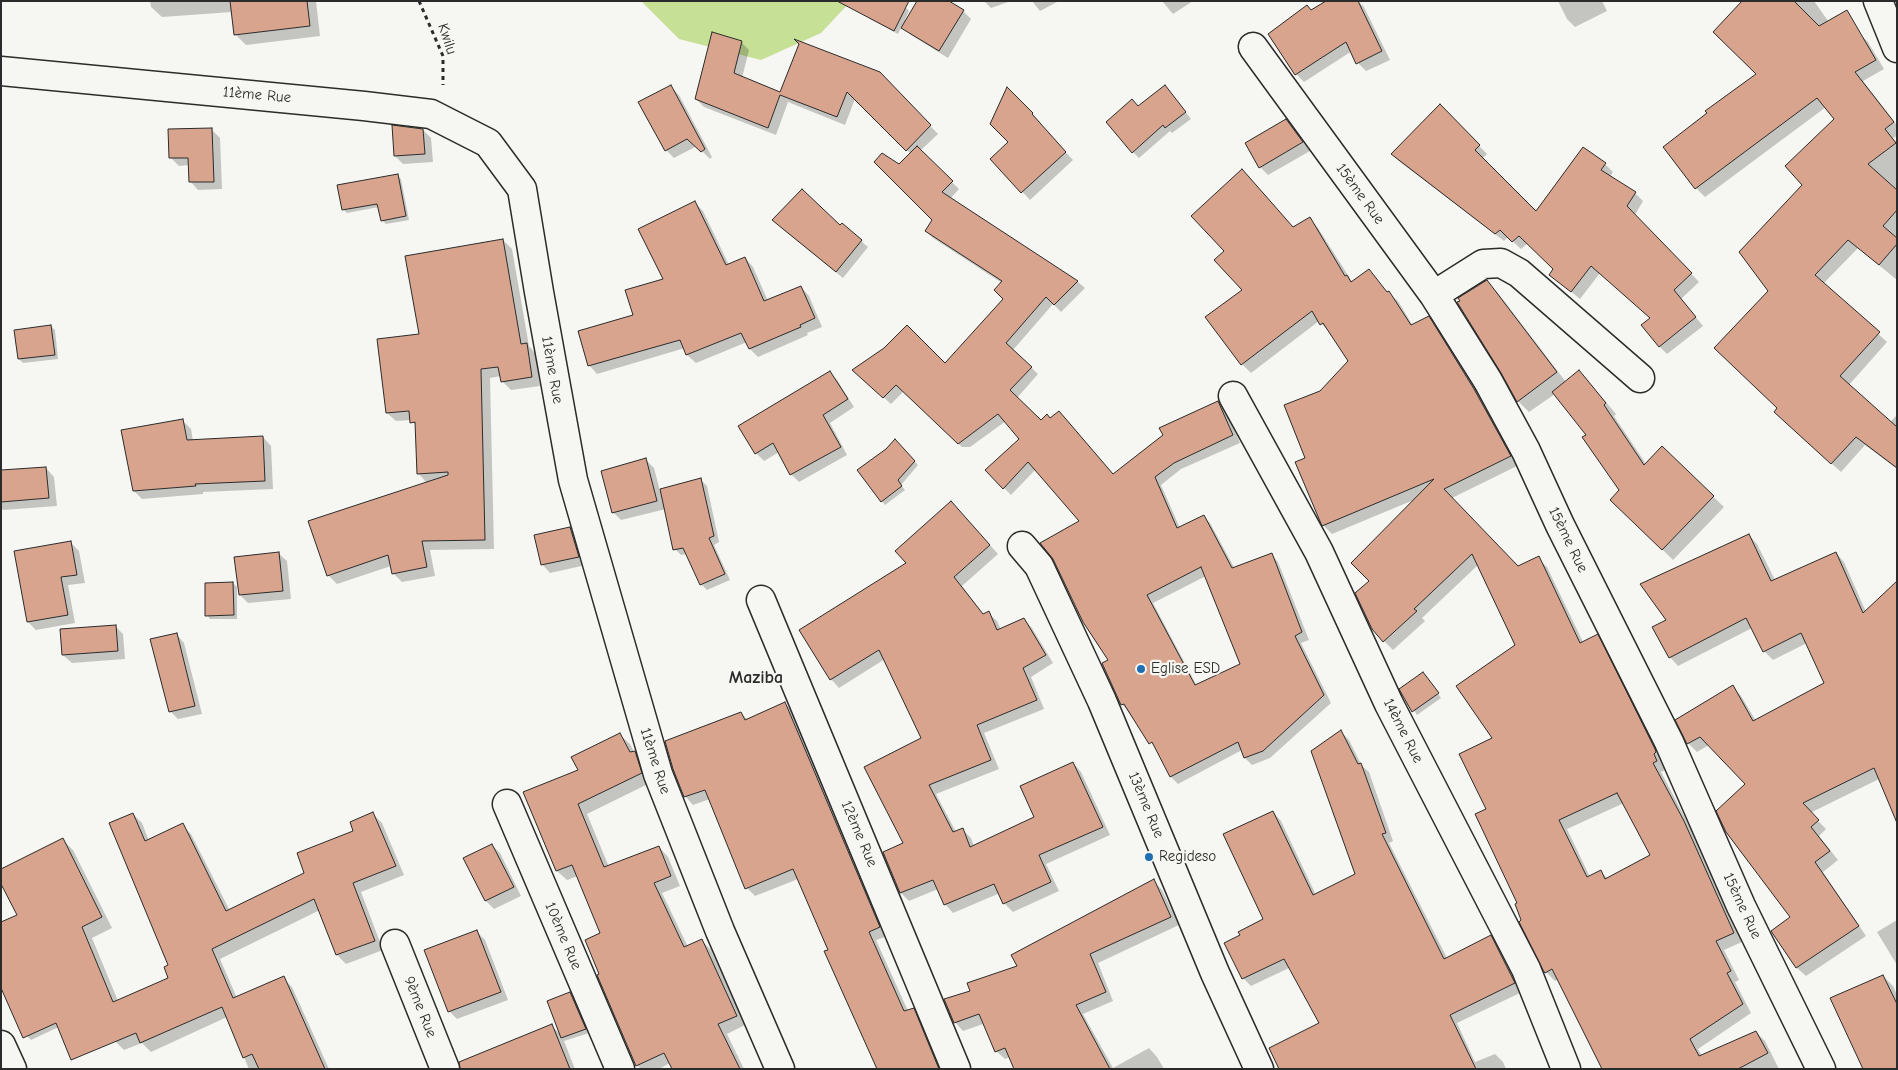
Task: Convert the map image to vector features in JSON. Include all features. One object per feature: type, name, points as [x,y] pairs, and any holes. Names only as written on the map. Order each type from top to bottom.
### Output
[{"type":"street","points":[[1878,1],[1897,48]]},
{"type":"street","name":"15ème Rue","points":[[1253,47],[1434,295],[1488,381],[1526,451],[1560,525],[1669,742],[1741,906],[1821,1069]]},
{"type":"street","name":"11ème Rue","points":[[1,71],[431,114],[488,143],[522,189],[538,292],[574,480],[658,774],[720,931],[780,1069]]},
{"type":"street","points":[[1434,295],[1482,264],[1501,263],[1519,273],[1640,378]]},
{"type":"street","name":"14ème Rue","points":[[1233,396],[1319,552],[1389,704],[1526,969],[1566,1069]]},
{"type":"street","name":"13ème Rue","points":[[1022,546],[1039,566],[1102,701],[1215,973],[1259,1069]]},
{"type":"street","name":"12ème Rue","points":[[761,600],[956,1069]]},
{"type":"street","name":"10ème Rue","points":[[507,804],[620,1069]]},
{"type":"street","name":"9ème Rue","points":[[395,944],[445,1069]]},
{"type":"street","points":[[1,1045],[12,1069]]},
{"type":"path","name":"Kwilu","points":[[419,1],[443,56],[443,86],[431,114]]},
{"type":"green space","points":[[641,1],[851,1],[821,33],[761,60],[679,39]]},
{"type":"building","points":[[230,1],[307,1],[310,26],[234,35]]},
{"type":"building","points":[[837,1],[909,1],[894,31]]},
{"type":"building","points":[[917,1],[949,1],[964,10],[939,51],[901,28]]},
{"type":"building","points":[[1326,1],[1358,1],[1382,51],[1356,64],[1346,42],[1295,75],[1268,34],[1307,5],[1311,10]]},
{"type":"building","points":[[1742,1],[1794,1],[1819,26],[1847,10],[1876,60],[1855,72],[1894,122],[1885,129],[1896,143],[1868,164],[1897,190],[1897,210],[1883,226],[1897,238],[1897,244],[1879,265],[1848,240],[1815,275],[1880,332],[1840,376],[1897,427],[1897,468],[1856,437],[1831,464],[1774,412],[1777,408],[1714,348],[1768,291],[1739,252],[1802,185],[1785,166],[1834,119],[1817,98],[1695,189],[1663,147],[1707,113],[1705,111],[1756,74],[1713,32]]},
{"type":"building","points":[[712,32],[742,41],[734,73],[780,92],[799,44],[794,39],[880,72],[931,125],[906,151],[847,92],[837,117],[780,95],[768,128],[695,99]]},
{"type":"building","points":[[671,85],[705,149],[701,152],[687,139],[665,151],[638,102]]},
{"type":"building","points":[[1165,85],[1186,112],[1165,128],[1163,125],[1132,153],[1106,122],[1132,99],[1138,106]]},
{"type":"building","points":[[1007,87],[1033,113],[1066,152],[1021,193],[990,159],[1008,142],[990,124]]},
{"type":"building","points":[[1440,104],[1480,145],[1475,150],[1536,211],[1583,147],[1606,163],[1601,170],[1636,192],[1627,206],[1692,273],[1674,290],[1696,317],[1659,347],[1641,325],[1650,318],[1591,266],[1571,292],[1549,275],[1553,269],[1519,236],[1512,242],[1500,230],[1495,234],[1391,154]]},
{"type":"building","points":[[1286,119],[1303,142],[1259,168],[1245,143]]},
{"type":"building","points":[[392,125],[423,129],[425,154],[394,156]]},
{"type":"building","points":[[212,128],[214,182],[189,182],[188,158],[169,158],[168,129]]},
{"type":"building","points":[[917,146],[953,181],[942,192],[1078,281],[1054,305],[1046,297],[1006,343],[1032,367],[1010,390],[1041,420],[1047,414],[1050,418],[1059,411],[1113,474],[1163,435],[1159,428],[1218,401],[1233,435],[1174,463],[1155,477],[1177,528],[1204,515],[1232,568],[1272,553],[1302,632],[1295,636],[1324,695],[1263,751],[1244,758],[1238,742],[1170,777],[1152,742],[1149,744],[1124,704],[1121,705],[1102,663],[1108,660],[1083,622],[1053,559],[1040,543],[1079,521],[1028,462],[1003,489],[985,470],[1019,439],[998,414],[958,444],[896,385],[883,398],[852,370],[884,348],[907,325],[945,363],[1003,299],[994,290],[1002,281],[925,231],[932,220],[874,162],[882,153],[899,164]],"holes":[[[1201,567],[1240,664],[1195,685],[1147,595]]]},
{"type":"building","points":[[1242,169],[1293,227],[1310,217],[1345,276],[1347,275],[1351,282],[1369,269],[1387,292],[1389,291],[1411,325],[1429,316],[1474,389],[1511,456],[1444,489],[1518,566],[1539,556],[1580,643],[1598,634],[1655,749],[1656,752],[1654,754],[1657,761],[1653,763],[1684,821],[1734,933],[1716,941],[1731,971],[1727,973],[1743,1004],[1690,1039],[1699,1056],[1756,1031],[1768,1053],[1738,1069],[1602,1069],[1552,969],[1545,973],[1519,922],[1521,920],[1515,904],[1517,903],[1475,814],[1486,809],[1459,754],[1492,738],[1456,686],[1515,645],[1472,554],[1414,609],[1417,611],[1383,642],[1372,629],[1355,593],[1369,581],[1351,563],[1434,479],[1322,526],[1295,462],[1305,458],[1284,405],[1320,391],[1348,361],[1323,323],[1320,325],[1312,311],[1241,365],[1205,317],[1242,290],[1214,260],[1224,251],[1191,216]],"holes":[[[1617,793],[1650,855],[1605,879],[1601,870],[1587,877],[1559,820]]]},
{"type":"building","points":[[398,174],[406,216],[381,221],[377,204],[342,210],[337,185]]},
{"type":"building","points":[[802,189],[840,225],[842,223],[862,240],[836,272],[772,220]]},
{"type":"building","points":[[695,201],[726,265],[745,257],[764,301],[801,286],[815,318],[800,325],[801,327],[749,349],[741,333],[686,355],[680,340],[588,366],[578,331],[633,315],[625,290],[663,279],[638,229]]},
{"type":"building","points":[[503,239],[521,344],[527,343],[532,377],[501,382],[498,367],[481,369],[485,540],[422,541],[427,567],[392,574],[388,555],[327,576],[308,521],[448,475],[448,472],[417,474],[415,422],[410,423],[409,411],[386,413],[377,339],[419,334],[405,256]]},
{"type":"building","points":[[1487,280],[1557,372],[1517,402],[1457,302],[1460,301],[1458,298]]},
{"type":"building","points":[[51,325],[55,355],[18,359],[14,330]]},
{"type":"building","points":[[1579,370],[1606,403],[1604,405],[1644,465],[1662,446],[1714,496],[1662,550],[1610,500],[1619,490],[1582,437],[1586,435],[1552,392]]},
{"type":"building","points":[[830,371],[848,399],[823,415],[841,447],[790,475],[773,443],[755,454],[738,426]]},
{"type":"building","points":[[183,419],[187,440],[263,436],[265,481],[195,484],[196,486],[133,491],[121,430]]},
{"type":"building","points":[[895,439],[915,461],[898,480],[902,486],[881,502],[857,470],[886,449]]},
{"type":"building","points":[[646,458],[657,501],[612,513],[601,471]]},
{"type":"building","points":[[46,467],[49,498],[1,502],[1,470]]},
{"type":"building","points":[[701,478],[714,536],[709,538],[725,574],[700,585],[683,548],[673,550],[660,489]]},
{"type":"building","points":[[951,501],[990,545],[954,577],[983,614],[989,611],[997,630],[1024,618],[1046,655],[1023,668],[1037,700],[977,725],[991,760],[929,785],[953,832],[963,828],[970,847],[1034,817],[1020,786],[1073,762],[1103,827],[1039,855],[1051,882],[1003,904],[994,884],[944,905],[933,880],[900,893],[883,852],[903,843],[864,767],[921,738],[879,650],[830,680],[799,630],[906,563],[895,551]]},
{"type":"building","points":[[570,527],[579,557],[541,565],[534,535]]},
{"type":"building","points":[[1749,534],[1771,581],[1836,552],[1863,613],[1897,581],[1897,823],[1874,768],[1803,803],[1819,820],[1811,827],[1830,851],[1815,862],[1859,926],[1796,968],[1771,931],[1790,917],[1726,832],[1716,811],[1745,784],[1700,737],[1687,744],[1675,720],[1733,685],[1753,721],[1824,683],[1801,633],[1763,652],[1746,618],[1669,658],[1652,627],[1666,620],[1640,584]]},
{"type":"building","points":[[71,541],[77,575],[61,577],[68,615],[27,622],[14,551]]},
{"type":"building","points":[[279,552],[283,591],[239,595],[234,557]]},
{"type":"building","points":[[233,582],[234,615],[205,616],[205,583]]},
{"type":"building","points":[[116,625],[118,651],[62,655],[60,629]]},
{"type":"building","points":[[177,633],[195,706],[169,712],[150,639]]},
{"type":"building","points":[[1423,672],[1439,693],[1412,712],[1399,689]]},
{"type":"building","points":[[785,702],[880,927],[869,932],[904,1011],[914,1008],[939,1069],[877,1069],[824,951],[828,950],[793,869],[745,889],[705,790],[684,797],[665,741],[741,712],[745,720]]},
{"type":"building","points":[[1341,730],[1358,764],[1361,763],[1386,833],[1382,834],[1444,959],[1491,935],[1515,983],[1450,1015],[1476,1069],[1279,1069],[1269,1048],[1319,1023],[1284,959],[1242,979],[1224,943],[1240,935],[1238,932],[1263,919],[1223,834],[1273,811],[1313,895],[1355,874],[1311,751]]},
{"type":"building","points":[[620,733],[630,752],[635,751],[642,773],[578,804],[604,867],[659,846],[671,876],[654,883],[684,947],[702,939],[737,1016],[718,1024],[740,1069],[672,1069],[664,1053],[636,1066],[597,975],[599,974],[585,940],[600,933],[572,865],[556,871],[523,792],[578,770],[571,757]]},
{"type":"building","points":[[373,812],[396,866],[353,883],[375,941],[336,955],[314,899],[212,949],[233,998],[284,976],[325,1069],[259,1069],[252,1054],[243,1058],[222,1007],[140,1043],[136,1033],[71,1060],[56,1023],[23,1038],[1,988],[1,922],[17,915],[1,884],[1,869],[63,838],[102,917],[82,927],[113,1002],[168,978],[164,967],[168,965],[109,823],[133,813],[145,841],[183,823],[226,911],[304,873],[297,853],[353,831],[350,822]]},
{"type":"building","points":[[492,844],[514,887],[485,901],[463,858]]},
{"type":"building","points":[[1154,879],[1171,917],[1090,954],[1106,992],[1076,1005],[1110,1069],[1014,1069],[1005,1048],[995,1052],[979,1014],[954,1023],[944,999],[970,991],[967,983],[1017,966],[1011,955]]},
{"type":"building","points":[[477,930],[501,992],[448,1012],[424,950]]},
{"type":"building","points":[[1883,975],[1897,1004],[1897,1069],[1863,1069],[1830,998]]},
{"type":"building","points":[[570,992],[586,1029],[561,1038],[547,1001]]},
{"type":"building","points":[[552,1024],[570,1069],[460,1069],[459,1062]]},
{"type":"place","name":"Eglise ESD","points":[[1141,669]]},
{"type":"place","name":"Regideso","points":[[1149,857]]},
{"type":"district","name":"Maziba","points":[[756,678]]}]
